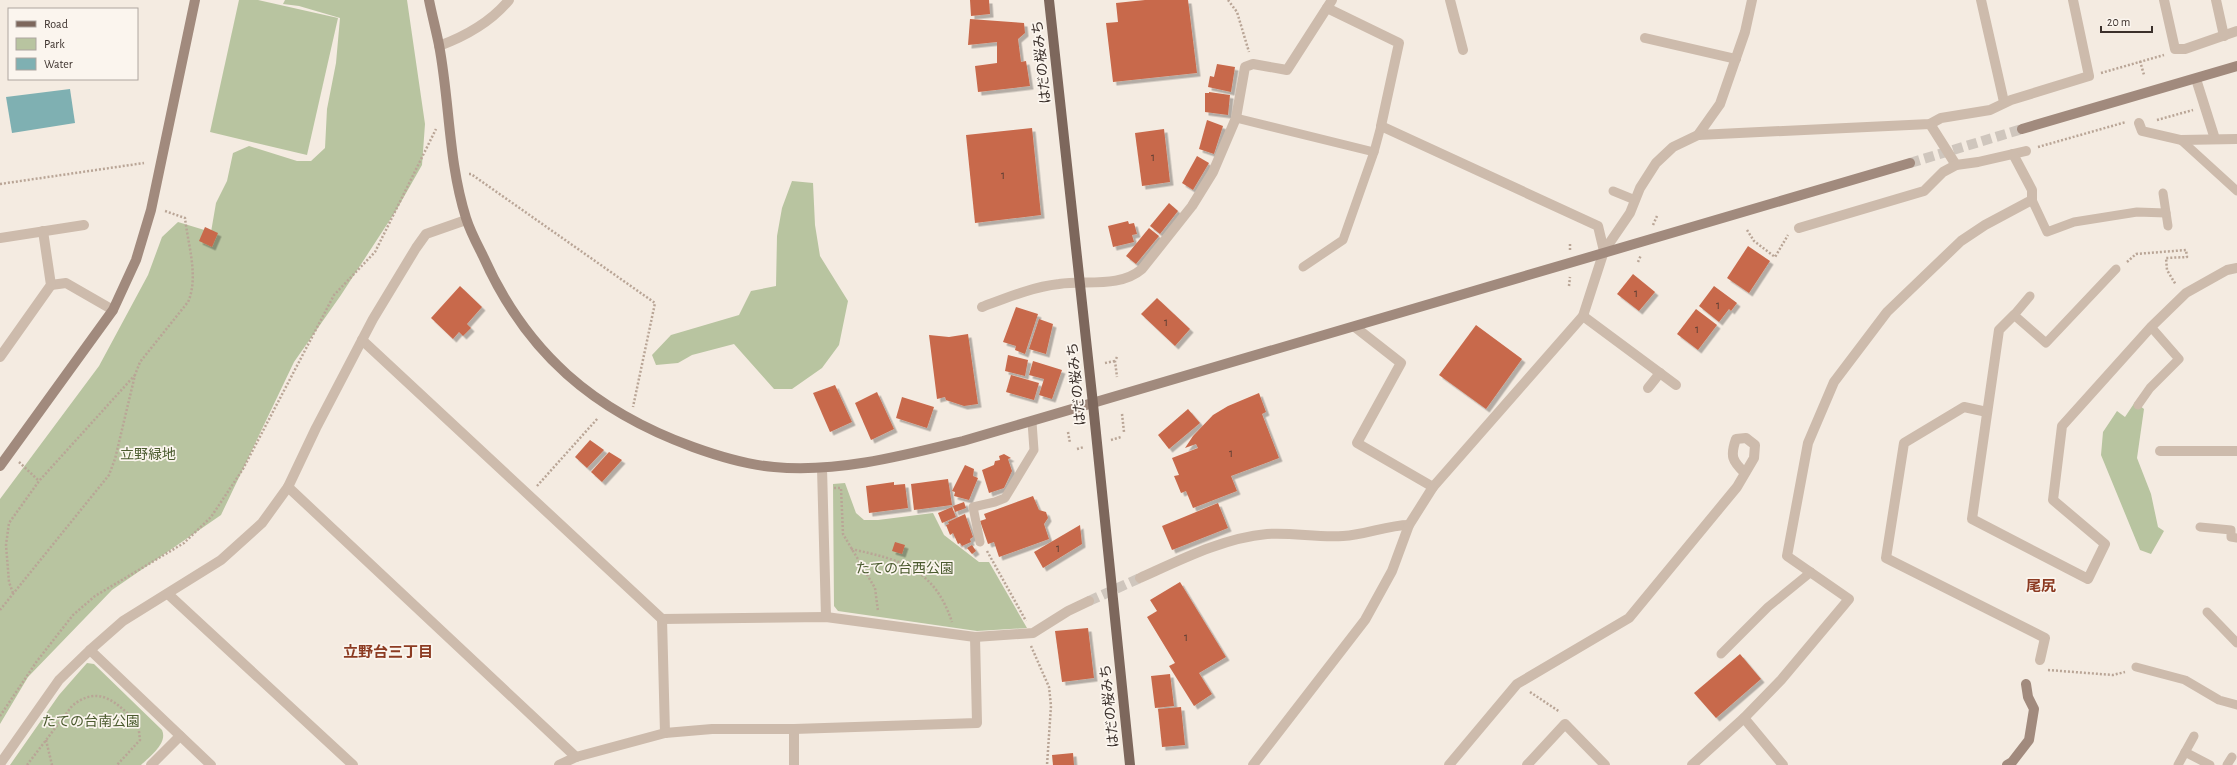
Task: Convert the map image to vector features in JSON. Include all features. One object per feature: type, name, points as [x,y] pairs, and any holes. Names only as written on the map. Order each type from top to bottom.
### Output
[{"type":"main road","name":"はだの桜みち","points":[[1049,0],[1093,404],[1130,765]]},
{"type":"street","points":[[0,466],[113,310],[136,260],[151,210],[194,0]]},
{"type":"street","points":[[429,0],[439,46],[454,176],[466,220],[494,283],[521,324],[553,362],[608,407],[662,436],[715,455],[773,467],[822,468],[900,457],[1032,422],[1355,327],[1604,251],[1910,162]]},
{"type":"street","points":[[439,46],[462,37],[489,20],[510,0]]},
{"type":"street","points":[[1450,0],[1463,50]]},
{"type":"street","points":[[1698,135],[1720,104],[1745,32],[1752,0]]},
{"type":"street","points":[[1981,0],[2004,102]]},
{"type":"street","points":[[1252,765],[1365,620],[1392,571],[1410,525],[1434,487],[1583,316],[1604,251],[1630,213],[1640,188],[1656,163],[1673,147],[1698,135],[1930,124],[1941,118],[1990,110],[2004,102],[2089,76],[2073,0]]},
{"type":"street","points":[[2164,0],[2174,49],[2185,49],[2237,32]]},
{"type":"street","points":[[2216,0],[2224,36]]},
{"type":"street","points":[[982,307],[1012,296],[1058,284],[1108,282],[1133,276],[1142,268],[1202,192],[1236,118],[1245,67],[1253,64],[1287,70],[1330,4],[1399,43],[1381,126],[1598,226],[1604,251]]},
{"type":"street","points":[[1645,38],[1736,59]]},
{"type":"street","points":[[2022,129],[2237,66]]},
{"type":"street","points":[[2196,78],[2215,139]]},
{"type":"street","points":[[2135,121],[2142,131],[2181,140],[2237,139]]},
{"type":"street","points":[[1930,124],[1956,165]]},
{"type":"street","points":[[1794,230],[1924,191],[1943,172],[1956,165],[1978,162],[2026,151]]},
{"type":"street","points":[[1692,765],[1744,718],[1781,680],[1849,599],[1787,556],[1808,443],[1834,382],[1887,312],[1961,241],[1985,225],[2032,200],[2032,190],[2013,154]]},
{"type":"street","points":[[0,764],[58,680],[90,650],[123,621],[221,560],[262,523],[288,487],[362,340],[426,234],[466,220]]},
{"type":"street","points":[[0,238],[84,225]]},
{"type":"street","points":[[0,357],[51,285],[43,231]]},
{"type":"street","points":[[2014,314],[1999,330],[1972,519],[2088,579],[2105,544],[2053,500],[2062,426],[2151,327],[2186,293],[2227,270],[2237,268]]},
{"type":"street","points":[[51,285],[66,283],[113,310]]},
{"type":"street","points":[[1583,316],[1676,385]]},
{"type":"street","points":[[1355,327],[1402,363],[1357,443],[1434,487]]},
{"type":"street","points":[[362,340],[662,619],[826,616],[975,637],[1026,635],[1089,601]]},
{"type":"street","points":[[1648,388],[1660,373]]},
{"type":"street","points":[[1987,412],[1964,408],[1904,443],[1886,558],[2045,638],[2041,665]]},
{"type":"street","points":[[2160,451],[2237,451]]},
{"type":"street","points":[[822,468],[826,616]]},
{"type":"street","points":[[1449,765],[1517,684],[1629,618],[1720,510],[1745,473]]},
{"type":"street","points":[[288,487],[576,757]]},
{"type":"street","points":[[1140,578],[1192,555],[1239,539],[1267,534],[1344,536],[1374,532],[1398,525],[1410,525]]},
{"type":"street","points":[[168,594],[353,765]]},
{"type":"street","points":[[662,619],[665,733]]},
{"type":"street","points":[[559,765],[576,757],[665,733],[712,729],[794,729],[977,723],[975,637]]},
{"type":"street","points":[[90,650],[211,765]]},
{"type":"street","points":[[2007,765],[2012,762],[2029,740],[2034,709],[2028,697],[2026,684]]},
{"type":"street","points":[[1744,718],[1782,765]]},
{"type":"street","points":[[1526,765],[1565,724],[1605,765]]},
{"type":"street","points":[[794,729],[794,765]]},
{"type":"street","points":[[151,765],[180,736]]},
{"type":"lane","points":[[1236,118],[1374,152]]},
{"type":"lane","points":[[1303,267],[1343,240],[1374,152],[1381,126]]},
{"type":"lane","points":[[2181,140],[2237,192]]},
{"type":"lane","points":[[1613,192],[1635,200]]},
{"type":"lane","points":[[2163,193],[2168,226]]},
{"type":"lane","points":[[2032,200],[2048,232],[2074,222],[2137,212],[2166,213]]},
{"type":"lane","points":[[2030,296],[2014,314],[2046,343],[2116,269]]},
{"type":"lane","points":[[2138,405],[2150,388],[2179,359],[2151,327]]},
{"type":"lane","points":[[980,542],[973,507],[1005,498],[1034,450],[1032,422]]},
{"type":"lane","points":[[2200,527],[2231,530],[2231,537],[2237,538]]},
{"type":"lane","points":[[1721,654],[1768,607],[1811,572]]},
{"type":"lane","points":[[2207,612],[2237,643]]},
{"type":"lane","points":[[2136,667],[2185,680],[2219,700],[2237,705]]},
{"type":"lane","points":[[2178,765],[2194,736]]},
{"type":"lane","points":[[2185,752],[2210,765]]},
{"type":"lane","points":[[2227,765],[2232,757]]},
{"type":"path","points":[[1228,0],[1237,12],[1253,64]]},
{"type":"path","points":[[2096,74],[2168,53]]},
{"type":"path","points":[[2140,61],[2144,75]]},
{"type":"path","points":[[2152,122],[2196,109]]},
{"type":"path","points":[[2026,151],[2135,121]]},
{"type":"path","points":[[0,716],[37,661],[74,615],[95,596],[184,543],[210,517],[243,470],[334,295],[375,252],[437,129]]},
{"type":"path","points":[[0,184],[144,163]]},
{"type":"path","points":[[454,176],[471,174],[655,303],[631,420]]},
{"type":"path","points":[[0,610],[109,475],[115,459],[135,375],[140,362],[188,302],[193,290],[192,265],[185,218],[165,211]]},
{"type":"path","points":[[1653,225],[1657,216]]},
{"type":"path","points":[[1747,230],[1754,241],[1775,257],[1794,230]]},
{"type":"path","points":[[1570,243],[1570,251]]},
{"type":"path","points":[[2116,269],[2136,254],[2186,250],[2186,257],[2166,258],[2167,270],[2174,283],[2186,293]]},
{"type":"path","points":[[1569,286],[1570,275]]},
{"type":"path","points":[[1105,363],[1115,360],[1117,357]]},
{"type":"path","points":[[1115,360],[1117,377]]},
{"type":"path","points":[[1071,373],[1077,371]]},
{"type":"path","points":[[13,593],[9,582],[6,545],[9,523],[39,481],[135,375]]},
{"type":"path","points":[[1122,414],[1124,432]]},
{"type":"path","points":[[528,496],[598,418]]},
{"type":"path","name":"はだの桜みち","points":[[1068,432],[1070,443]]},
{"type":"path","points":[[1110,440],[1121,437]]},
{"type":"path","points":[[1077,449],[1085,447]]},
{"type":"path","points":[[19,462],[39,481]]},
{"type":"path","points":[[823,489],[841,488],[843,534],[850,549],[875,588],[876,606]]},
{"type":"path","points":[[850,549],[890,560],[921,573],[932,583],[940,595],[952,622]]},
{"type":"path","points":[[990,555],[1026,621]]},
{"type":"path","points":[[1026,635],[1048,687],[1051,706],[1047,765]]},
{"type":"path","points":[[2041,665],[2113,675],[2136,667]]},
{"type":"path","points":[[1517,684],[1559,711]]},
{"type":"path","points":[[27,765],[72,706],[80,699],[91,696],[103,697],[114,701],[138,724],[140,740],[117,765]]},
{"type":"path","points":[[46,739],[52,765]]},
{"type":"green space","points":[[239,0],[258,0],[338,18],[307,155],[210,132]]},
{"type":"green space","name":"立野緑地","points":[[285,0],[407,0],[425,124],[422,165],[397,209],[341,295],[294,362],[221,515],[112,590],[28,677],[0,724],[0,499],[99,366],[148,275],[162,237],[178,222],[211,232],[216,203],[227,181],[233,153],[249,146],[297,161],[311,161],[325,148],[327,109],[336,63],[340,18],[299,6],[283,4]]},
{"type":"green space","points":[[792,181],[813,183],[815,225],[820,256],[848,301],[839,345],[822,368],[792,389],[774,389],[734,344],[692,355],[678,363],[656,365],[652,355],[671,335],[739,315],[751,291],[776,286],[777,236],[782,208]]},
{"type":"green space","points":[[2135,402],[2144,409],[2137,458],[2151,494],[2158,527],[2164,531],[2151,554],[2140,550],[2101,455],[2103,432],[2117,411],[2125,417]]},
{"type":"green space","name":"たての台西公園","points":[[845,483],[856,513],[864,520],[878,520],[933,513],[944,535],[979,562],[989,562],[1027,628],[977,631],[838,611],[834,606],[833,484]]},
{"type":"green space","name":"たての台南公園","points":[[87,663],[94,664],[162,730],[163,740],[157,749],[141,765],[10,765],[59,695]]},
{"type":"water","points":[[70,89],[75,123],[12,133],[6,97]]},
{"type":"building","points":[[970,0],[989,0],[990,14],[971,16]]},
{"type":"building","points":[[1145,0],[1188,0],[1197,73],[1113,82],[1106,23],[1118,22],[1116,3]]},
{"type":"building","points":[[970,19],[1024,23],[1025,33],[1018,39],[1021,62],[1026,61],[1030,86],[978,92],[975,66],[997,63],[997,42],[968,45]]},
{"type":"building","points":[[1217,64],[1235,67],[1231,92],[1208,87],[1210,76],[1214,77]]},
{"type":"building","points":[[1209,92],[1230,95],[1228,115],[1205,112],[1205,93]]},
{"type":"building","points":[[1207,120],[1223,126],[1214,154],[1199,149]]},
{"type":"building","points":[[1032,128],[1041,215],[975,223],[966,135]]},
{"type":"building","points":[[1164,129],[1170,182],[1142,186],[1135,133]]},
{"type":"building","points":[[1197,156],[1209,163],[1193,190],[1182,183]]},
{"type":"building","points":[[1169,203],[1178,211],[1160,234],[1150,226]]},
{"type":"building","points":[[1128,221],[1129,224],[1134,223],[1137,234],[1132,235],[1134,242],[1113,247],[1108,226]]},
{"type":"building","points":[[205,227],[218,233],[212,247],[199,241]]},
{"type":"building","points":[[1149,228],[1159,236],[1136,264],[1126,256]]},
{"type":"building","points":[[1748,246],[1770,261],[1749,293],[1727,278]]},
{"type":"building","points":[[1633,274],[1655,292],[1639,311],[1617,294]]},
{"type":"building","points":[[460,286],[482,307],[467,324],[471,328],[463,336],[459,332],[453,339],[431,318]]},
{"type":"building","points":[[1714,286],[1737,303],[1731,311],[1729,309],[1719,322],[1699,306]]},
{"type":"building","points":[[1157,298],[1190,329],[1175,346],[1141,314]]},
{"type":"building","points":[[1016,307],[1038,314],[1025,354],[1015,350],[1016,346],[1003,342]]},
{"type":"building","points":[[1696,309],[1717,325],[1698,350],[1677,334]]},
{"type":"building","points":[[1039,319],[1053,324],[1046,354],[1029,349]]},
{"type":"building","points":[[1476,325],[1522,359],[1486,409],[1439,375]]},
{"type":"building","points":[[968,334],[978,404],[964,406],[946,400],[945,397],[937,399],[929,335],[949,337]]},
{"type":"building","points":[[1008,355],[1028,360],[1025,376],[1005,371]]},
{"type":"building","points":[[1033,361],[1062,370],[1052,399],[1039,395],[1044,379],[1029,375]]},
{"type":"building","points":[[1011,375],[1039,383],[1034,400],[1006,392]]},
{"type":"building","points":[[835,385],[852,422],[830,432],[813,393]]},
{"type":"building","points":[[877,392],[894,429],[871,440],[855,403]]},
{"type":"building","points":[[1259,393],[1266,412],[1262,414],[1279,458],[1231,476],[1237,491],[1193,508],[1186,491],[1181,493],[1174,476],[1179,475],[1172,458],[1198,448],[1196,444],[1185,448],[1193,436],[1213,415],[1228,406]]},
{"type":"building","points":[[902,397],[934,407],[927,428],[896,418]]},
{"type":"building","points":[[1188,409],[1200,423],[1169,449],[1158,435]]},
{"type":"building","points":[[590,440],[604,450],[587,468],[575,457]]},
{"type":"building","points":[[609,452],[622,460],[602,482],[591,472]]},
{"type":"building","points":[[1004,454],[1011,458],[1008,459],[1012,471],[1004,488],[989,493],[982,470],[994,465],[995,461],[1000,460],[999,456]]},
{"type":"building","points":[[965,465],[974,469],[973,476],[978,478],[969,500],[954,496],[955,492],[952,491]]},
{"type":"building","points":[[948,479],[952,505],[914,510],[911,484]]},
{"type":"building","points":[[894,482],[894,485],[905,484],[908,508],[869,513],[866,486]]},
{"type":"building","points":[[1033,496],[1039,510],[1046,512],[1048,518],[1044,524],[1049,539],[999,557],[994,542],[988,544],[980,521],[986,519],[984,514]]},
{"type":"building","points":[[964,502],[966,508],[955,512],[953,506]]},
{"type":"building","points":[[1218,503],[1228,528],[1172,550],[1162,526]]},
{"type":"building","points":[[952,507],[956,517],[942,523],[938,513]]},
{"type":"building","points":[[965,514],[973,537],[970,539],[971,542],[962,546],[960,543],[958,544],[953,533],[950,535],[946,525],[949,524],[948,522]]},
{"type":"building","points":[[1080,525],[1082,544],[1043,568],[1034,552]]},
{"type":"building","points":[[895,542],[905,545],[902,554],[892,551]]},
{"type":"building","points":[[972,545],[976,551],[972,554],[967,548]]},
{"type":"building","points":[[1180,582],[1226,657],[1199,673],[1212,694],[1194,706],[1169,666],[1175,663],[1147,617],[1157,611],[1150,600]]},
{"type":"building","points":[[1088,628],[1094,678],[1062,682],[1055,631]]},
{"type":"building","points":[[1740,654],[1761,679],[1716,718],[1694,693]]},
{"type":"building","points":[[1170,674],[1174,706],[1155,708],[1151,676]]},
{"type":"building","points":[[1181,707],[1185,745],[1162,747],[1158,709]]},
{"type":"building","points":[[1073,753],[1074,765],[1053,765],[1052,755]]},
{"type":"tunnel","points":[[1910,163],[2022,129]]},
{"type":"tunnel","points":[[1089,601],[1140,578]]},
{"type":"district","name":"尾尻","points":[[2041,586]]},
{"type":"district","name":"立野台三丁目","points":[[388,652]]}]
